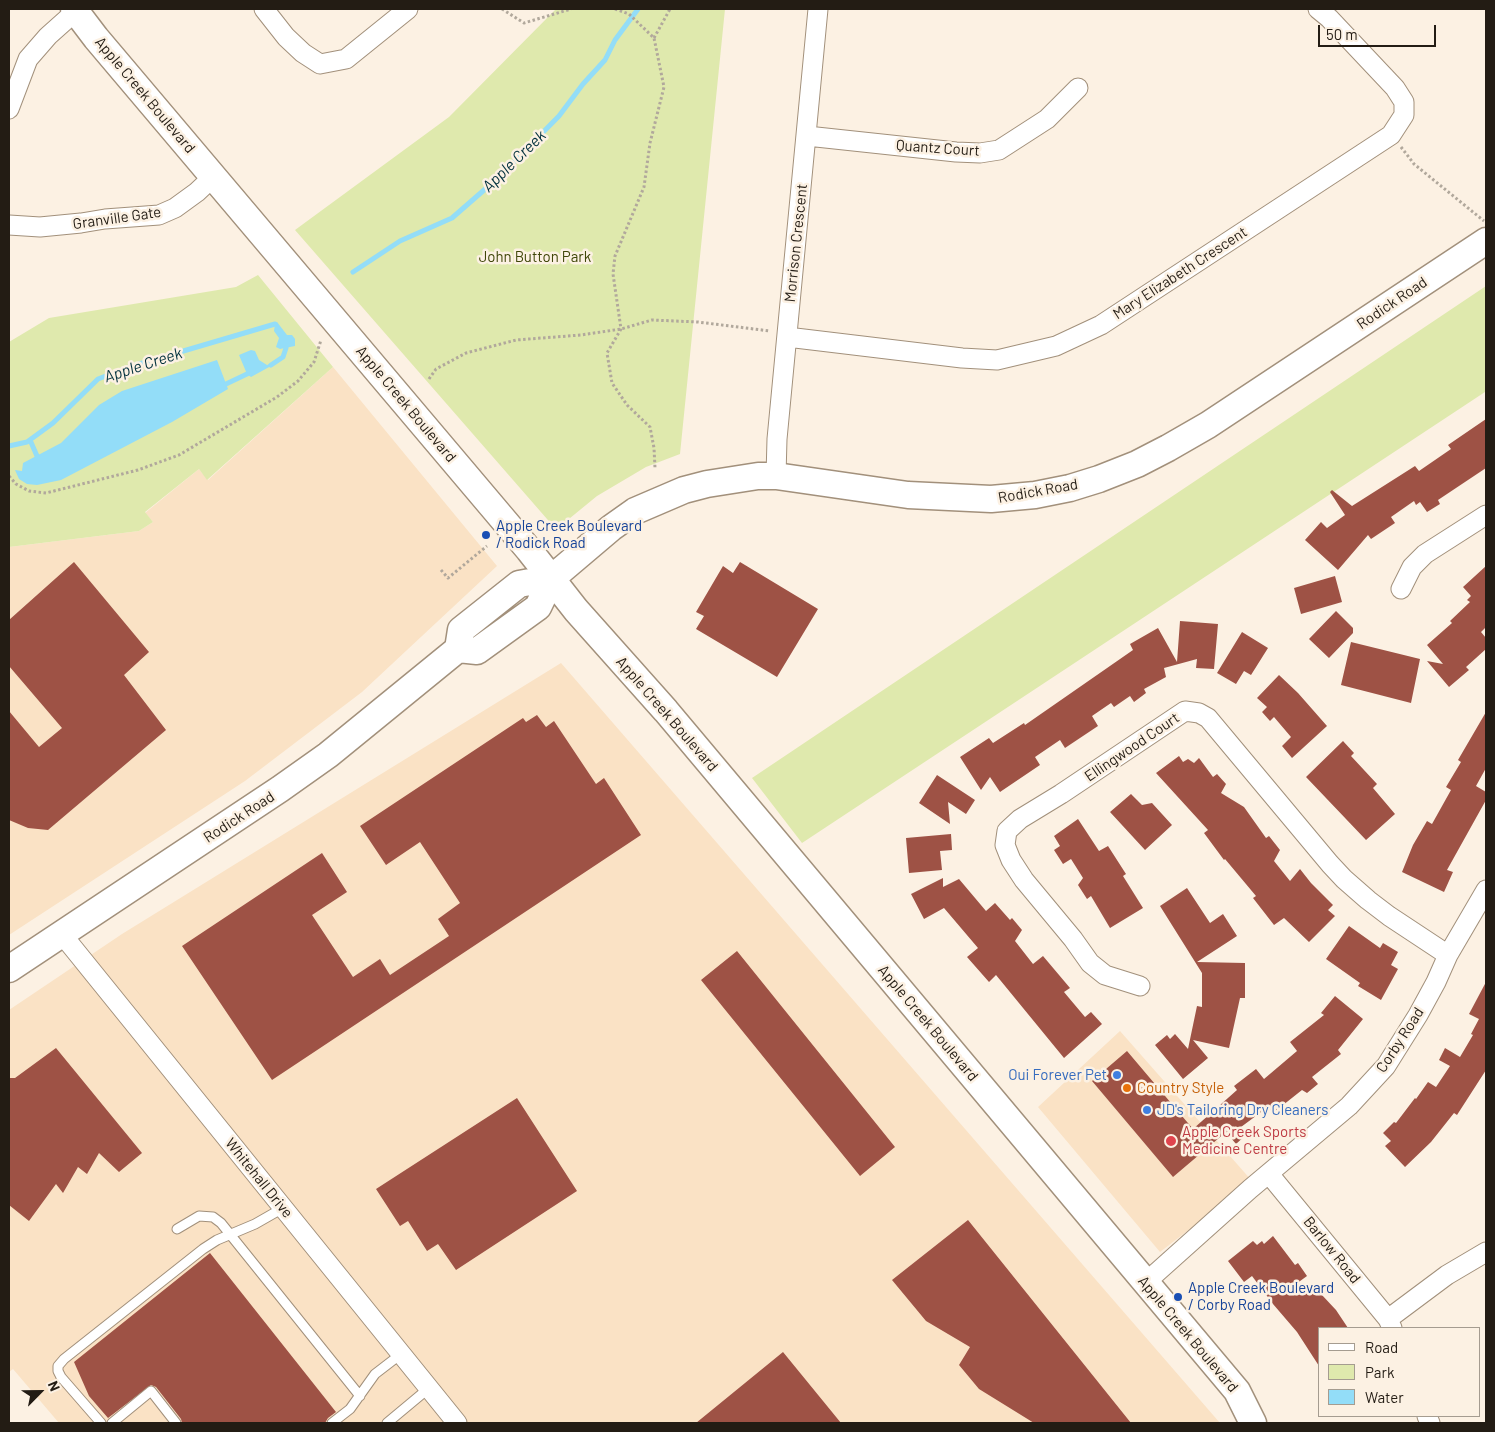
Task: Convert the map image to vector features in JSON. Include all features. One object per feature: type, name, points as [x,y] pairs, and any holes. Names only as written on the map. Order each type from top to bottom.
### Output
[{"type":"main road","name":"Apple Creek Boulevard","points":[[77,9],[96,38],[552,578],[576,610],[666,711],[1237,1391],[1253,1423]]},
{"type":"main road","name":"Rodick Road","points":[[9,969],[301,775],[458,649],[461,630],[518,584],[552,578],[611,528],[635,511],[684,490],[707,484],[758,476],[776,476],[908,495],[991,499],[1034,495],[1070,488],[1099,479],[1137,464],[1208,425],[1486,241]]},
{"type":"street","points":[[9,108],[28,59],[48,36],[77,9]]},
{"type":"street","points":[[264,9],[286,37],[303,53],[320,64],[346,59],[408,9]]},
{"type":"street","name":"Morrison Crescent","points":[[776,476],[778,334],[807,136],[818,9]]},
{"type":"street","name":"Mary Elizabeth Crescent","points":[[778,334],[962,358],[997,360],[1056,346],[1101,325],[1391,135],[1404,115],[1404,102],[1396,88],[1329,18],[1318,9]]},
{"type":"street","name":"Quantz Court","points":[[807,136],[956,152],[980,153],[999,150],[1047,119],[1078,88]]},
{"type":"street","name":"Granville Gate","points":[[9,225],[40,227],[105,219],[159,216],[175,208],[214,176]]},
{"type":"street","points":[[1401,589],[1412,567],[1425,554],[1486,515]]},
{"type":"street","name":"Ellingwood Court","points":[[1140,986],[1105,975],[1090,963],[1073,939],[1024,880],[1004,845],[1007,831],[1020,818],[1061,794],[1185,712],[1199,714],[1208,718],[1344,879],[1389,916],[1448,955]]},
{"type":"street","name":"Corby Road","points":[[1145,1283],[1250,1189],[1349,1106],[1386,1066],[1418,1014],[1448,955],[1486,890]]},
{"type":"street","name":"Whitehall Drive","points":[[61,933],[457,1423]]},
{"type":"street","name":"Barlow Road","points":[[1269,1174],[1390,1324]]},
{"type":"street","points":[[1390,1324],[1447,1275],[1486,1252]]},
{"type":"lane","points":[[102,1423],[61,1376],[58,1366],[203,1249],[217,1240],[255,1224],[283,1208]]},
{"type":"lane","points":[[177,1229],[196,1217],[214,1217],[221,1223],[360,1396]]},
{"type":"lane","points":[[332,1423],[350,1409],[375,1374],[401,1354]]},
{"type":"lane","points":[[387,1423],[429,1388]]},
{"type":"lane","points":[[112,1423],[151,1391],[176,1423]]},
{"type":"path","points":[[502,9],[524,23],[571,9]]},
{"type":"path","points":[[614,9],[629,14],[654,38],[664,87],[650,143],[644,187],[615,256],[613,274],[621,329],[607,353],[612,383],[627,405],[650,426],[655,468]]},
{"type":"path","points":[[654,38],[670,9]]},
{"type":"path","points":[[1391,135],[1414,164],[1486,222]]},
{"type":"path","points":[[429,379],[436,369],[466,353],[516,340],[581,335],[621,329],[652,320],[698,322],[778,334]]},
{"type":"path","points":[[9,476],[16,484],[29,491],[46,493],[138,470],[179,455],[277,397],[298,381],[314,362],[321,340]]},
{"type":"path","points":[[441,570],[448,578],[487,546]]},
{"type":"shaded area","points":[[333,367],[497,566],[362,692],[245,781],[9,935],[9,547],[139,531],[153,522],[145,513],[199,469],[208,480]]},
{"type":"shaded area","points":[[561,663],[1220,1423],[59,1423],[13,1369],[9,1372],[9,1010],[122,934]]},
{"type":"shaded area","points":[[1120,1031],[1252,1181],[1160,1252],[1038,1107]]},
{"type":"green space","name":"John Button Park","points":[[556,9],[725,9],[680,454],[646,467],[597,496],[564,523],[554,527],[295,230],[449,117]]},
{"type":"green space","points":[[258,275],[333,367],[207,480],[199,469],[145,512],[153,522],[139,531],[9,547],[9,342],[49,318],[236,287]]},
{"type":"green space","points":[[1486,286],[1485,392],[802,843],[752,778]]},
{"type":"water","points":[[277,322],[287,335],[292,335],[295,339],[295,346],[280,349],[276,347],[279,338],[274,331]]},
{"type":"water","points":[[251,350],[255,351],[259,360],[267,365],[272,363],[271,366],[251,377],[247,374],[239,355]]},
{"type":"water","points":[[217,360],[228,389],[172,422],[61,480],[37,485],[27,484],[19,479],[15,470],[22,471],[23,463],[61,443],[99,405],[122,391]]},
{"type":"building","points":[[1486,419],[1486,468],[1438,500],[1440,504],[1427,512],[1420,502],[1416,505],[1414,501],[1391,517],[1395,523],[1371,539],[1368,535],[1338,570],[1305,540],[1321,522],[1327,528],[1345,515],[1330,492],[1332,490],[1352,506],[1415,466],[1419,471],[1451,449],[1448,445]]},
{"type":"building","points":[[74,562],[149,652],[124,675],[166,730],[48,830],[28,828],[9,820],[9,711],[39,747],[62,728],[9,666],[9,620]]},
{"type":"building","points":[[740,562],[818,609],[777,677],[696,629],[704,616],[696,612],[723,566],[733,573]]},
{"type":"building","points":[[1486,566],[1486,627],[1481,632],[1486,638],[1486,649],[1466,667],[1469,670],[1449,687],[1427,661],[1443,664],[1427,645],[1452,623],[1450,621],[1470,602],[1467,600],[1471,596],[1463,587]]},
{"type":"building","points":[[1335,576],[1342,602],[1301,614],[1294,588]]},
{"type":"building","points":[[1336,611],[1353,628],[1353,633],[1329,658],[1309,639]]},
{"type":"building","points":[[1180,621],[1218,624],[1214,669],[1196,668],[1197,659],[1164,668],[1166,677],[1144,689],[1146,693],[1134,702],[1130,696],[1114,707],[1111,703],[1092,716],[1098,726],[1065,748],[1060,740],[1035,757],[1040,765],[1000,792],[990,777],[981,790],[960,757],[989,738],[993,743],[1024,723],[1025,725],[1133,650],[1130,644],[1158,628],[1177,662]]},
{"type":"building","points":[[1242,632],[1268,648],[1251,675],[1244,671],[1236,684],[1217,673]]},
{"type":"building","points":[[1351,642],[1420,659],[1411,703],[1341,685]]},
{"type":"building","points":[[1279,675],[1327,726],[1292,758],[1282,746],[1291,737],[1274,717],[1270,721],[1262,712],[1267,707],[1257,698]]},
{"type":"building","points":[[1486,712],[1486,768],[1476,786],[1486,792],[1486,800],[1447,870],[1453,872],[1444,892],[1402,872],[1413,845],[1427,821],[1432,824],[1451,790],[1446,787],[1461,762],[1458,760]]},
{"type":"building","points":[[537,715],[546,727],[554,721],[596,784],[604,778],[641,835],[272,1080],[182,946],[322,853],[347,892],[312,915],[353,977],[380,959],[390,975],[449,936],[438,919],[460,903],[420,842],[386,865],[360,826],[523,718],[526,722]]},
{"type":"building","points":[[1343,741],[1354,753],[1351,756],[1377,784],[1373,788],[1395,814],[1366,840],[1306,777]]},
{"type":"building","points":[[1179,756],[1183,762],[1188,759],[1194,763],[1199,758],[1213,777],[1217,774],[1226,784],[1221,793],[1244,807],[1266,838],[1269,836],[1280,850],[1274,861],[1290,881],[1300,869],[1333,905],[1328,910],[1335,916],[1309,942],[1284,918],[1274,925],[1253,898],[1256,896],[1224,860],[1204,833],[1208,830],[1156,773]]},
{"type":"building","points":[[937,775],[975,800],[966,814],[948,802],[950,824],[919,803]]},
{"type":"building","points":[[1131,794],[1142,805],[1152,803],[1172,825],[1145,850],[1110,812]]},
{"type":"building","points":[[1078,819],[1099,851],[1108,846],[1126,874],[1123,876],[1143,908],[1110,928],[1091,896],[1087,899],[1078,885],[1083,878],[1071,859],[1063,864],[1054,850],[1060,846],[1054,836]]},
{"type":"building","points":[[951,834],[952,850],[940,851],[942,870],[909,873],[906,838]]},
{"type":"building","points":[[943,878],[943,887],[959,879],[986,911],[995,903],[1010,920],[1012,918],[1022,930],[1015,941],[1033,964],[1043,956],[1070,988],[1064,992],[1085,1017],[1091,1012],[1102,1024],[1064,1058],[996,975],[989,982],[967,957],[978,948],[944,908],[924,919],[911,894]]},
{"type":"building","points":[[1187,888],[1210,923],[1223,914],[1237,936],[1197,962],[1245,963],[1245,998],[1240,998],[1229,1048],[1193,1040],[1208,1058],[1183,1079],[1155,1045],[1167,1035],[1170,1039],[1175,1034],[1188,1049],[1197,1006],[1202,1007],[1202,973],[1160,906]]},
{"type":"building","points":[[1349,926],[1380,948],[1383,943],[1398,952],[1391,965],[1398,969],[1381,1000],[1358,986],[1360,983],[1326,959]]},
{"type":"building","points":[[737,951],[895,1147],[860,1176],[701,980]]},
{"type":"building","points":[[1486,982],[1486,1070],[1457,1115],[1454,1113],[1431,1142],[1405,1167],[1385,1146],[1391,1141],[1383,1133],[1394,1122],[1396,1123],[1428,1082],[1436,1087],[1450,1066],[1439,1060],[1445,1048],[1460,1057],[1473,1035],[1471,1034],[1479,1019],[1469,1014]]},
{"type":"building","points":[[1335,996],[1363,1019],[1338,1050],[1341,1054],[1312,1077],[1318,1084],[1307,1093],[1302,1090],[1273,1113],[1268,1107],[1241,1127],[1247,1134],[1236,1144],[1226,1132],[1173,1177],[1092,1081],[1127,1051],[1193,1129],[1237,1090],[1234,1086],[1256,1069],[1264,1079],[1297,1051],[1290,1042],[1324,1015],[1321,1013]]},
{"type":"building","points":[[56,1048],[142,1153],[119,1172],[99,1153],[87,1174],[78,1167],[63,1193],[56,1184],[29,1221],[9,1205],[9,1078],[15,1078]]},
{"type":"building","points":[[517,1098],[577,1191],[456,1270],[438,1244],[427,1251],[408,1221],[400,1226],[376,1189]]},
{"type":"building","points":[[968,1220],[1131,1423],[1034,1423],[979,1389],[959,1365],[970,1347],[926,1321],[892,1280]]},
{"type":"building","points":[[1273,1236],[1295,1265],[1298,1263],[1307,1276],[1285,1292],[1321,1294],[1336,1310],[1347,1327],[1318,1327],[1318,1364],[1297,1332],[1252,1276],[1244,1282],[1228,1261],[1253,1241],[1257,1245],[1262,1241],[1264,1244]]},
{"type":"building","points":[[210,1253],[336,1412],[325,1423],[182,1423],[181,1419],[156,1387],[151,1385],[108,1418],[89,1396],[74,1362]]},
{"type":"building","points":[[783,1352],[841,1423],[696,1423]]},
{"type":"waterway","name":"Apple Creek","points":[[353,272],[400,241],[452,218],[499,177],[559,116],[583,84],[605,60],[615,40],[638,9]]},
{"type":"waterway","name":"Apple Creek","points":[[9,446],[27,442],[53,423],[98,379],[129,367],[275,324]]},
{"type":"waterway","name":"Apple Creek","points":[[271,365],[283,357],[286,348]]},
{"type":"waterway","name":"Apple Creek","points":[[226,384],[247,374]]},
{"type":"waterway","name":"Apple Creek","points":[[30,440],[37,456]]},
{"type":"place","name":"Apple Creek Boulevard / Rodick Road","points":[[486,535]]},
{"type":"place","name":"Oui Forever Pet","points":[[1117,1075]]},
{"type":"place","name":"Country Style","points":[[1127,1088]]},
{"type":"place","name":"JD's Tailoring Dry Cleaners","points":[[1147,1110]]},
{"type":"place","name":"Apple Creek Sports Medicine Centre","points":[[1171,1141]]},
{"type":"place","name":"Apple Creek Boulevard / Corby Road","points":[[1178,1297]]}]
